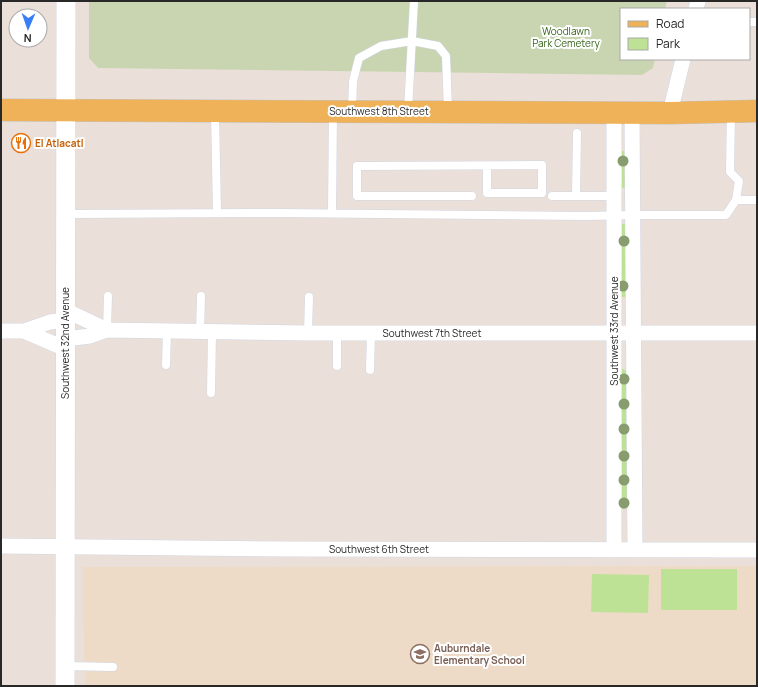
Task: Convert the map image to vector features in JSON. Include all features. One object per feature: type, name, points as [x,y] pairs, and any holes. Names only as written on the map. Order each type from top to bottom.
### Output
[{"type":"main road","name":"Southwest 8th Street","points":[[1,110],[670,113],[757,111]]},
{"type":"street","name":"Southwest 32nd Avenue","points":[[65,686],[66,1]]},
{"type":"street","points":[[670,113],[683,60]]},
{"type":"street","name":"Southwest 33rd Avenue","points":[[614,550],[614,196],[623,112]]},
{"type":"street","name":"Southwest 33rd Avenue","points":[[623,112],[633,214],[635,550]]},
{"type":"street","points":[[24,331],[65,315]]},
{"type":"street","name":"Southwest 7th Street","points":[[65,315],[107,330],[308,333],[757,333]]},
{"type":"street","name":"Southwest 7th Street","points":[[66,344],[107,330]]},
{"type":"street","points":[[1,331],[24,331],[66,344]]},
{"type":"street","name":"Southwest 6th Street","points":[[1,546],[290,549],[757,550]]},
{"type":"lane","points":[[408,111],[414,1]]},
{"type":"lane","points":[[332,213],[342,111],[353,81],[359,58],[381,46],[412,41],[438,46],[446,56],[448,112]]},
{"type":"lane","points":[[215,111],[217,213]]},
{"type":"lane","points":[[66,214],[332,213],[578,216],[633,214],[726,215],[736,200],[739,181],[730,172],[731,111]]},
{"type":"lane","points":[[576,196],[577,133]]},
{"type":"lane","points":[[472,196],[357,196],[357,166],[542,165],[542,193],[487,193],[487,166]]},
{"type":"lane","points":[[552,196],[614,196]]},
{"type":"lane","points":[[736,200],[757,200]]},
{"type":"lane","points":[[107,330],[108,296]]},
{"type":"lane","points":[[201,296],[206,332],[211,393]]},
{"type":"lane","points":[[308,333],[309,297]]},
{"type":"lane","points":[[166,365],[167,331]]},
{"type":"lane","points":[[337,333],[337,366]]},
{"type":"lane","points":[[370,370],[371,333]]},
{"type":"lane","points":[[65,666],[113,666]]},
{"type":"shaded area","name":"Auburndale Elementary School","points":[[757,566],[757,686],[85,686],[83,567]]},
{"type":"green space","name":"Woodlawn Park Cemetery","points":[[89,1],[667,1],[665,8],[620,8],[620,60],[655,60],[653,68],[642,75],[98,68],[89,58]]},
{"type":"green space","points":[[621,151],[624,151],[626,155],[626,186],[624,188],[621,188]]},
{"type":"green space","points":[[622,224],[625,224],[627,227],[625,297],[620,295]]},
{"type":"green space","points":[[622,369],[627,372],[627,506],[625,509],[622,509],[621,507],[620,372]]},
{"type":"green space","points":[[661,569],[737,569],[737,610],[661,610]]},
{"type":"green space","points":[[592,574],[649,575],[648,613],[591,612]]},
{"type":"place","name":"El Atlacatl","points":[[21,143]]},
{"type":"place","name":"Auburndale Elementary School","points":[[420,654]]}]
